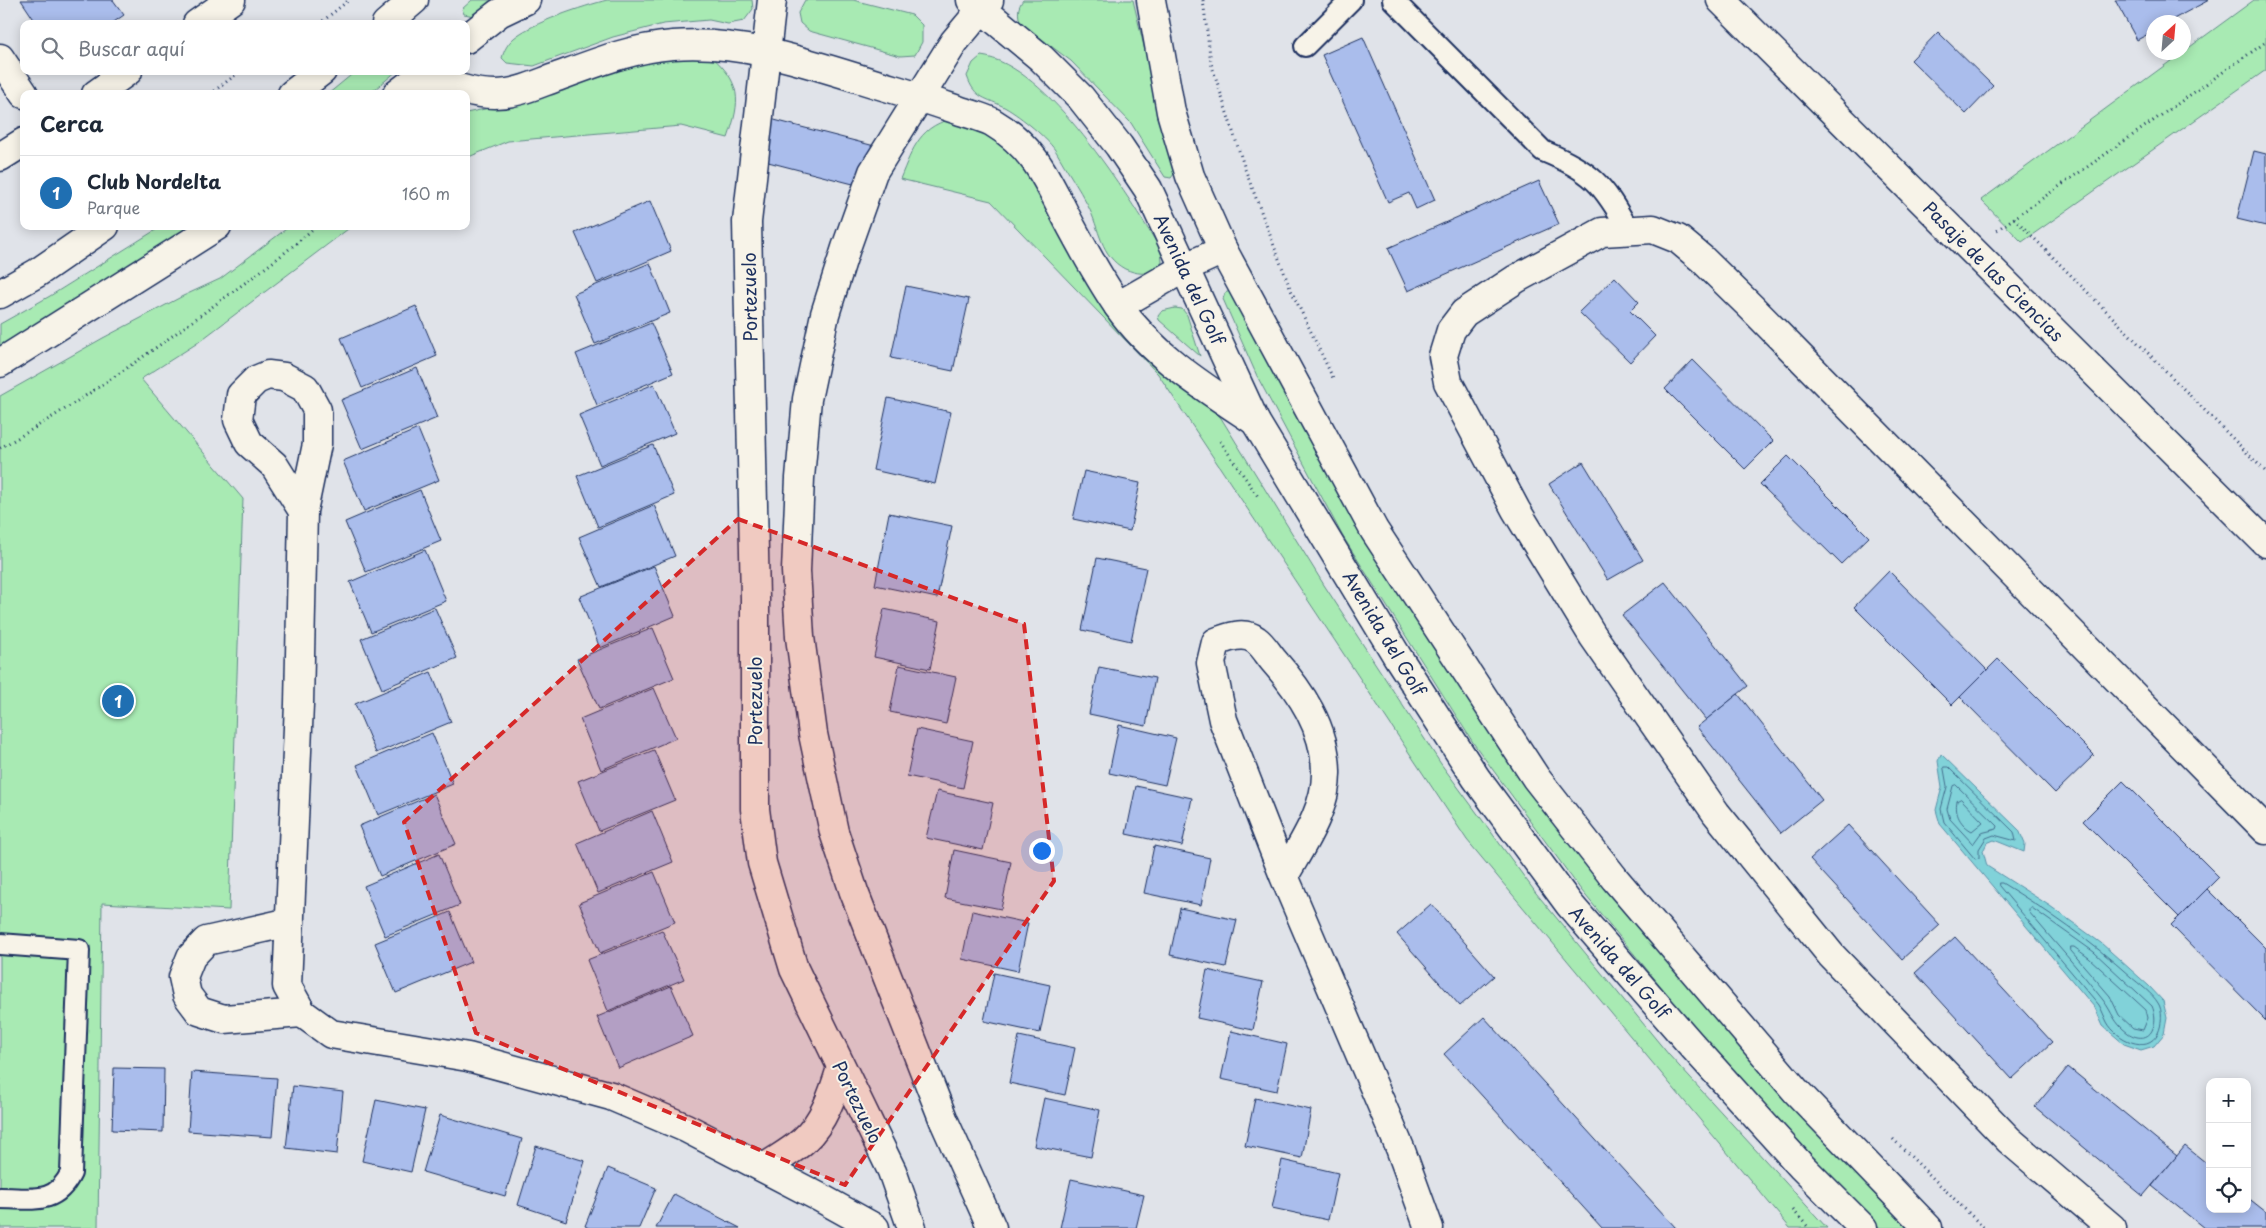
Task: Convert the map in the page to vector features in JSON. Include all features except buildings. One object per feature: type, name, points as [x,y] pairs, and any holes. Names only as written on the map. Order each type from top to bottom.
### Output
[{"type":"street","points":[[203,20],[231,0]]},
{"type":"street","points":[[391,20],[414,0]]},
{"type":"street","points":[[470,36],[499,13],[526,0]]},
{"type":"street","name":"Portezuelo","points":[[772,0],[747,222],[754,589],[755,809],[762,863],[794,969],[840,1068],[892,1170],[912,1228]]},
{"type":"street","points":[[1151,0],[1171,112],[1190,176],[1223,250],[1374,530],[1536,778],[1615,879],[1796,1091],[1928,1228]]},
{"type":"street","name":"Pasaje de las Ciencias","points":[[1721,0],[2266,543]]},
{"type":"street","points":[[980,3],[873,172],[825,314],[807,399],[800,478],[796,571],[800,637],[813,734],[834,832],[854,892],[944,1121],[992,1228]]},
{"type":"street","name":"Avenida del Golf","points":[[980,3],[1041,58],[1081,98],[1119,146],[1148,189],[1186,267],[1255,421],[1397,656],[1476,778],[1569,904],[1802,1167],[1863,1228]]},
{"type":"street","points":[[470,91],[494,94],[516,92],[626,52],[674,45],[722,46],[767,52],[920,96],[991,121],[1018,140],[1043,169],[1072,227],[1118,306],[1137,330],[1170,362],[1204,388],[1255,421]]},
{"type":"street","points":[[0,58],[21,90]]},
{"type":"street","points":[[102,90],[122,75]]},
{"type":"street","points":[[297,90],[317,75]]},
{"type":"street","points":[[402,90],[420,75]]},
{"type":"street","points":[[430,75],[463,90]]},
{"type":"street","points":[[0,156],[20,144]]},
{"type":"street","points":[[2112,1228],[2009,1140],[1831,955],[1716,813],[1593,636],[1516,510],[1448,382],[1443,356],[1451,330],[1464,313],[1516,279],[1602,232],[1653,229],[1678,239],[1702,259],[2266,830]]},
{"type":"street","points":[[0,294],[37,273],[99,230]]},
{"type":"street","points":[[0,364],[211,230]]},
{"type":"street","points":[[1118,306],[1186,267],[1223,250]]},
{"type":"street","points":[[303,511],[299,704],[287,986],[302,1013],[331,1034],[468,1057],[611,1096],[686,1128],[874,1228]]},
{"type":"street","points":[[1284,876],[1319,810],[1326,772],[1322,739],[1308,706],[1292,681],[1255,639],[1233,634],[1216,642],[1211,663],[1223,720],[1284,876],[1400,1148],[1428,1228]]},
{"type":"street","points":[[290,922],[206,941],[191,957],[183,977],[187,995],[199,1011],[224,1019],[302,1013]]},
{"type":"street","points":[[764,1168],[804,1141],[824,1115],[832,1097],[840,1068]]},
{"type":"lane","points":[[1305,46],[1351,0]]},
{"type":"lane","points":[[1393,0],[1536,145],[1543,151],[1563,160],[1597,181],[1610,196],[1628,229]]},
{"type":"lane","points":[[0,944],[80,950],[71,1173],[64,1186],[54,1195],[37,1198],[0,1198]]},
{"type":"path","points":[[323,20],[349,0]]},
{"type":"path","points":[[1203,0],[1211,63],[1244,169],[1290,288],[1337,386]]},
{"type":"path","points":[[1970,248],[2266,42]]},
{"type":"path","points":[[215,90],[236,75]]},
{"type":"path","points":[[2014,218],[2266,472]]},
{"type":"path","points":[[0,448],[29,432],[162,344],[287,253],[312,230]]},
{"type":"path","points":[[1893,1139],[1984,1228]]},
{"type":"highlighted area","points":[[738,519],[1024,624],[1054,881],[845,1185],[476,1033],[404,822]]},
{"type":"green space","points":[[472,0],[500,0],[474,16],[464,14],[462,9]]},
{"type":"green space","points":[[607,0],[752,0],[753,9],[744,21],[728,24],[709,20],[663,24],[613,37],[534,66],[507,63],[502,58],[510,42],[522,32],[558,16]]},
{"type":"green space","points":[[805,0],[853,0],[912,15],[922,25],[922,42],[915,55],[900,56],[809,31],[800,23],[798,13]]},
{"type":"green space","points":[[1023,0],[1133,0],[1174,174],[1171,178],[1165,177],[1131,123],[1071,61],[1020,23],[1018,11]]},
{"type":"green space","points":[[2254,0],[2266,0],[2266,70],[2022,242],[1981,200],[2172,60],[2191,60],[2191,46]]},
{"type":"green space","points":[[710,55],[728,74],[736,93],[735,113],[728,138],[681,126],[508,141],[470,156],[470,112],[518,102],[644,57]]},
{"type":"green space","points":[[981,56],[1006,64],[1032,82],[1058,107],[1083,136],[1107,167],[1161,250],[1162,262],[1158,270],[1149,273],[1133,272],[1117,264],[1110,257],[1084,199],[1053,147],[1019,116],[982,97],[970,84],[967,76],[973,63]]},
{"type":"green space","points":[[351,75],[392,75],[374,90],[333,90]]},
{"type":"green space","points":[[957,118],[977,124],[1017,153],[1204,400],[1221,418],[1324,585],[1441,764],[1536,893],[1669,1055],[1827,1228],[1790,1228],[1467,840],[1158,374],[991,201],[900,179],[909,157],[926,132],[944,121]]},
{"type":"green space","points":[[156,230],[189,230],[0,347],[0,324],[50,296]]},
{"type":"green space","points":[[285,230],[347,230],[196,344],[141,379],[243,499],[229,910],[102,903],[98,1228],[0,1228],[0,396],[103,338],[220,279]]},
{"type":"green space","points":[[1232,290],[1359,524],[1488,730],[1595,876],[1731,1037],[1879,1199],[1910,1228],[1880,1228],[1717,1054],[1581,890],[1474,744],[1342,535],[1257,376],[1223,299],[1225,293]]},
{"type":"green space","points":[[1175,308],[1182,309],[1187,315],[1200,356],[1159,320],[1158,316],[1162,311]]},
{"type":"water","points":[[1941,754],[2019,830],[2025,844],[2024,852],[1994,840],[1987,843],[1983,851],[1987,866],[2050,906],[2101,943],[2163,1001],[2167,1018],[2164,1034],[2154,1046],[2141,1050],[2124,1044],[2103,1026],[2095,1008],[1940,824],[1936,810],[1942,787],[1938,761]]},
{"type":"place","name":"Club Nordelta","points":[[118,701]]}]
